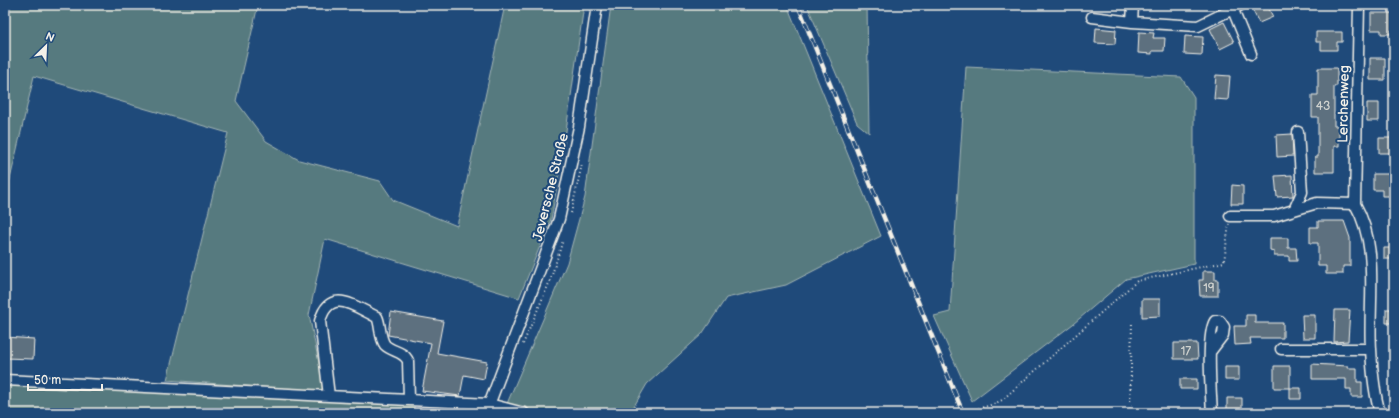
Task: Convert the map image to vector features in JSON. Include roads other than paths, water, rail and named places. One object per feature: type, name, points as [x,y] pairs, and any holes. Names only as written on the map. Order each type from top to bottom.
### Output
[{"type":"street","name":"Jeversche Straße","points":[[487,408],[559,219],[579,126],[597,5]]},
{"type":"street","points":[[1132,22],[1133,5]]},
{"type":"street","name":"Lerchenweg","points":[[1359,5],[1355,204],[1363,218],[1370,239],[1371,349],[1380,413]]},
{"type":"street","points":[[1092,17],[1132,22],[1198,26],[1237,8],[1251,54]]},
{"type":"street","points":[[1294,210],[1302,192],[1298,132]]},
{"type":"street","points":[[1230,216],[1274,216],[1316,203],[1355,204]]},
{"type":"street","points":[[329,396],[320,321],[323,311],[332,302],[342,301],[377,317],[380,323],[381,335],[385,344],[406,355],[408,361],[409,399]]},
{"type":"street","points":[[1281,349],[1371,349]]},
{"type":"street","points":[[1210,352],[1212,413]]},
{"type":"street","points":[[5,380],[409,399],[524,413]]},
{"type":"railway","points":[[798,5],[963,413]]}]
